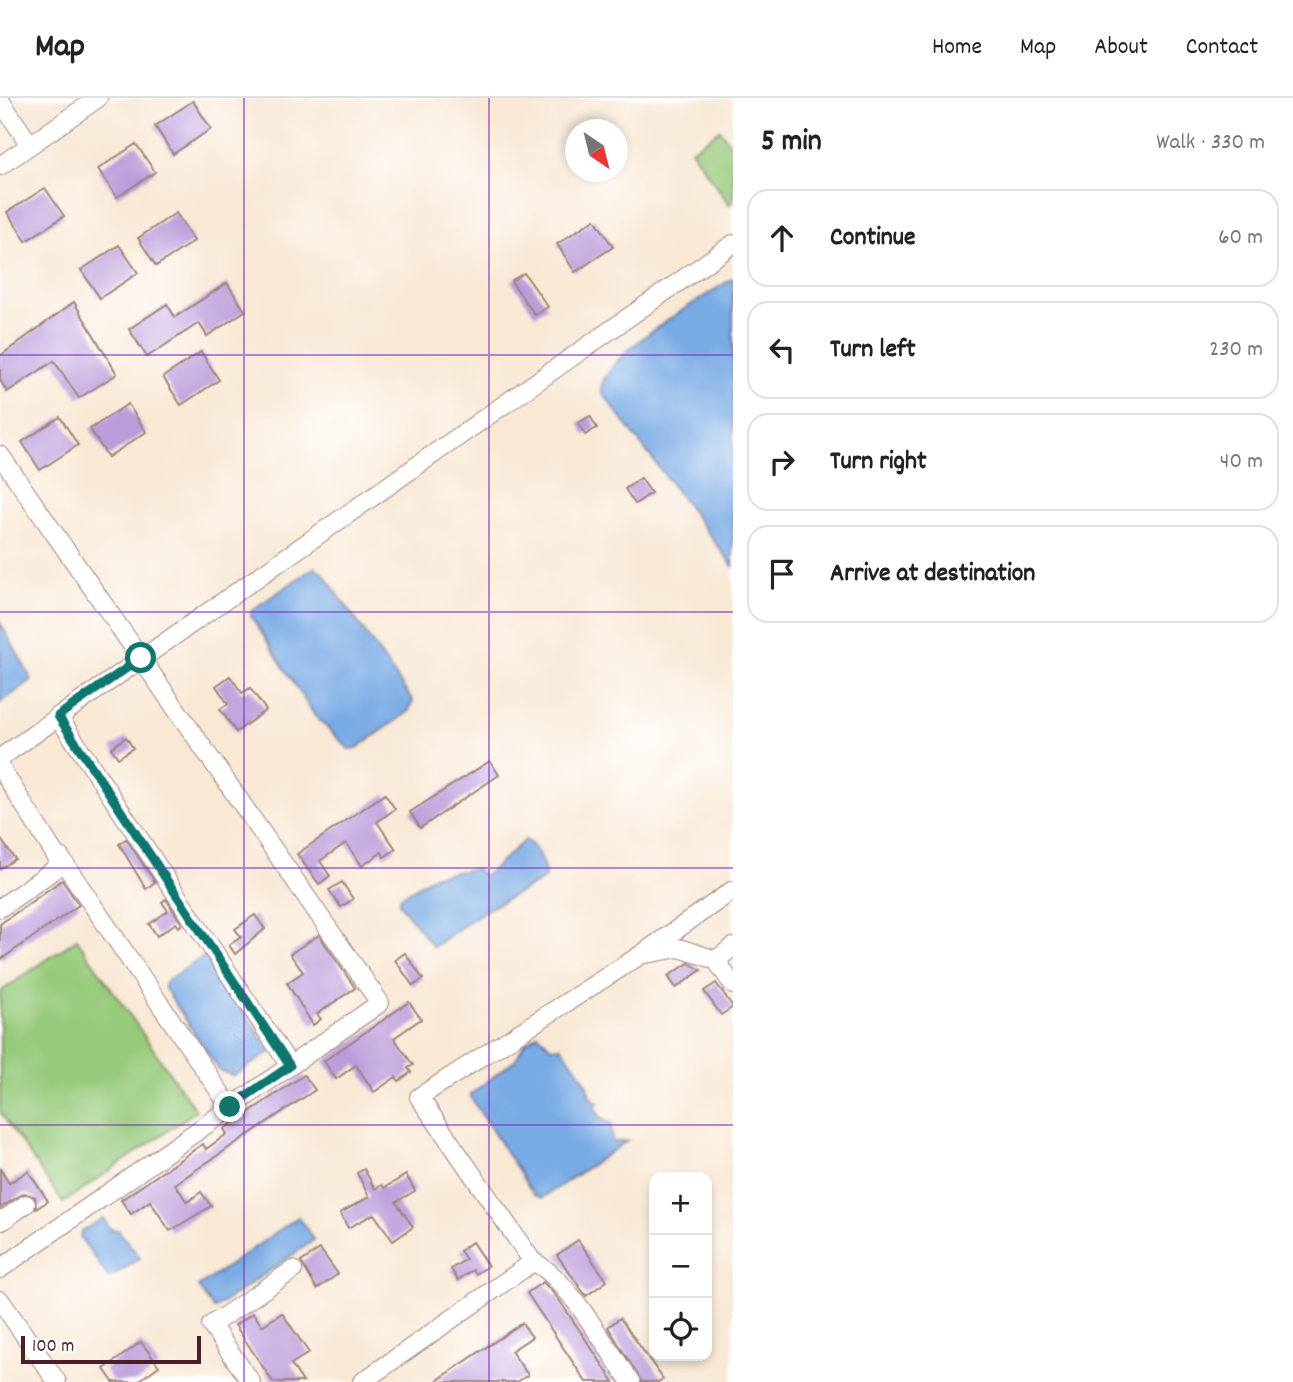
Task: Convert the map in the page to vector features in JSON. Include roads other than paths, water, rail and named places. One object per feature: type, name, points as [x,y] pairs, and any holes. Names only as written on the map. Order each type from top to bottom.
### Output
[{"type":"street","points":[[0,166],[97,98]]},
{"type":"street","points":[[0,100],[30,145]]},
{"type":"street","points":[[0,758],[733,244]]},
{"type":"street","points":[[0,455],[380,1003],[0,1269]]},
{"type":"street","points":[[58,716],[290,1066]]},
{"type":"street","points":[[0,767],[230,1107]]},
{"type":"street","points":[[0,908],[55,869],[60,857]]},
{"type":"street","points":[[631,1382],[571,1297],[546,1267],[533,1262],[419,1097],[639,956],[733,890]]},
{"type":"street","points":[[716,960],[733,947]]},
{"type":"street","points":[[639,956],[679,948],[716,960],[733,985]]},
{"type":"street","points":[[0,1219],[2,1221],[26,1204]]},
{"type":"street","points":[[362,1382],[533,1262]]},
{"type":"street","points":[[251,1382],[211,1325],[293,1270]]},
{"type":"street","points":[[0,1300],[57,1382]]},
{"type":"water","points":[[733,278],[733,566],[601,391],[606,376],[635,344]]},
{"type":"water","points":[[315,567],[323,573],[413,701],[408,712],[357,748],[349,749],[315,716],[251,616],[252,610]]},
{"type":"water","points":[[0,622],[32,680],[0,703]]},
{"type":"water","points":[[525,840],[539,856],[545,877],[484,911],[433,947],[399,903],[400,897],[435,875],[475,869],[485,876]]},
{"type":"water","points":[[206,955],[271,1052],[233,1076],[219,1070],[164,987],[165,982]]},
{"type":"water","points":[[538,1034],[551,1047],[561,1046],[586,1082],[590,1097],[598,1103],[595,1108],[601,1118],[612,1124],[612,1142],[627,1141],[542,1198],[534,1195],[471,1098],[471,1094],[516,1059],[525,1043]]},
{"type":"water","points":[[298,1217],[314,1240],[214,1309],[198,1287]]},
{"type":"water","points":[[103,1218],[110,1229],[118,1230],[140,1258],[108,1277],[80,1237],[82,1231]]}]
